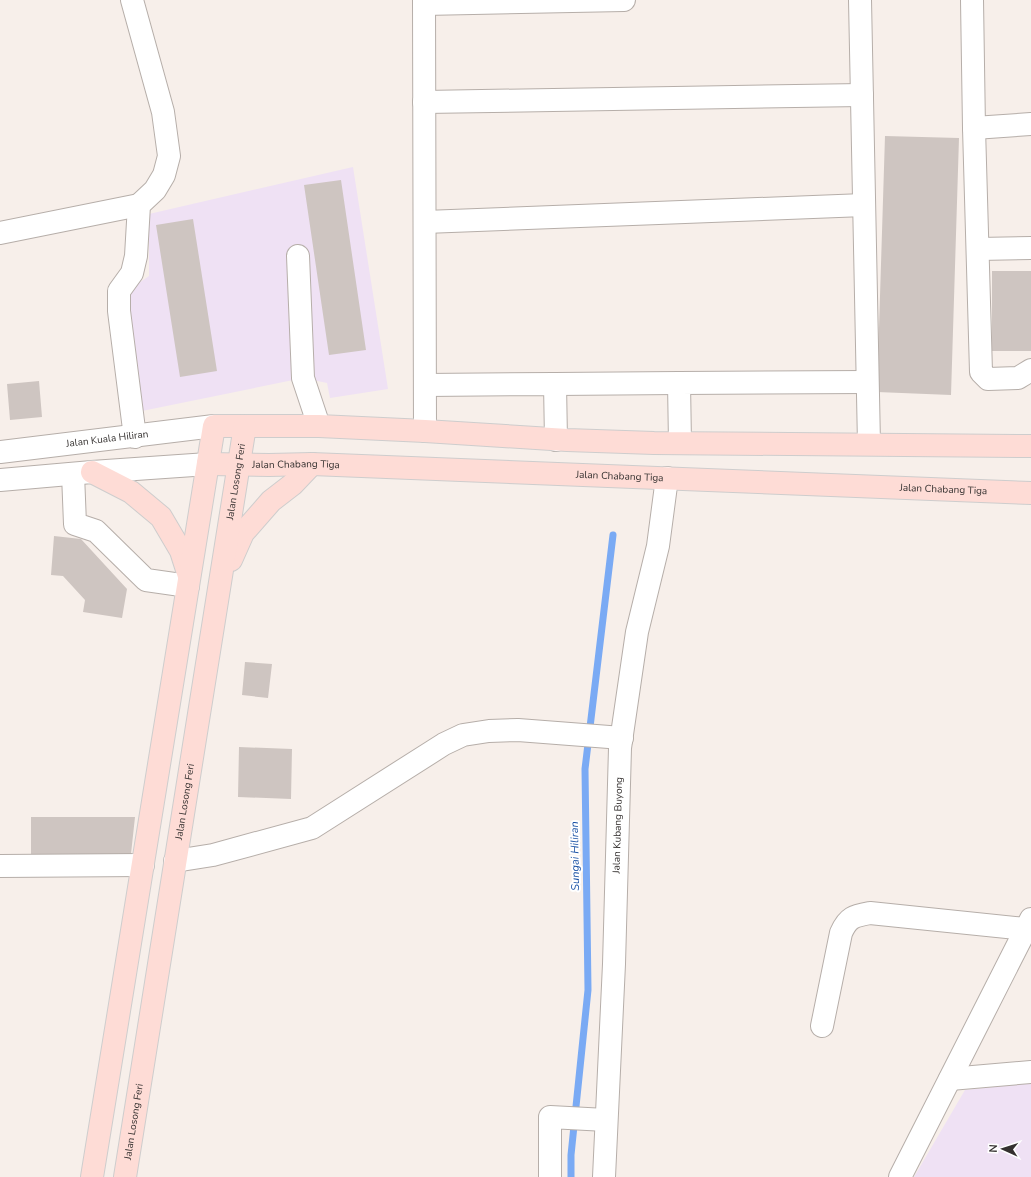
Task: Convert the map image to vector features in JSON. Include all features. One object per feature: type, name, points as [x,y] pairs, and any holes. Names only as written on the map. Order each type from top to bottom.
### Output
[{"type":"main road","points":[[92,1177],[214,426],[318,426],[561,440],[654,443],[1031,446]]},
{"type":"main road","name":"Jalan Losong Feri","points":[[124,1177],[245,426]]},
{"type":"main road","points":[[979,445],[1031,430]]},
{"type":"main road","name":"Jalan Chabang Tiga","points":[[208,464],[312,464],[570,474],[1025,496]]},
{"type":"main road","points":[[220,580],[244,533],[271,501],[293,484],[312,464]]},
{"type":"main road","points":[[83,473],[131,492],[161,517],[181,552],[189,582]]},
{"type":"street","points":[[0,233],[139,205],[155,190],[164,175],[169,156],[163,112],[132,0]]},
{"type":"street","points":[[425,431],[424,2],[624,0]]},
{"type":"street","points":[[860,0],[869,444]]},
{"type":"street","points":[[972,0],[981,372],[988,380],[1018,378],[1031,370]]},
{"type":"street","points":[[424,102],[862,95]]},
{"type":"street","points":[[974,128],[1031,124]]},
{"type":"street","points":[[135,437],[119,311],[119,291],[132,273],[136,256],[139,205]]},
{"type":"street","points":[[425,222],[864,205]]},
{"type":"street","points":[[978,249],[1031,248]]},
{"type":"street","points":[[298,256],[304,378],[318,426]]},
{"type":"street","points":[[425,385],[867,382]]},
{"type":"street","points":[[679,383],[680,443]]},
{"type":"street","points":[[555,384],[561,440]]},
{"type":"street","name":"Jalan Kuala Hiliran","points":[[0,452],[135,437],[214,426]]},
{"type":"street","points":[[0,480],[208,464]]},
{"type":"street","points":[[83,473],[75,524],[96,531],[146,580],[189,582]]},
{"type":"street","name":"Jalan Kubang Buyong","points":[[604,1177],[614,964],[622,738],[637,632],[658,546],[659,478]]},
{"type":"street","points":[[175,862],[214,855],[312,828],[444,744],[464,735],[518,730],[622,738]]},
{"type":"street","points":[[0,866],[143,865]]},
{"type":"street","points":[[822,1026],[841,933],[846,923],[856,916],[870,913],[1028,924],[900,1177]]},
{"type":"street","points":[[950,1079],[1031,1072]]},
{"type":"street","points":[[550,1177],[550,1117],[606,1120]]},
{"type":"shaded area","points":[[353,167],[388,389],[330,398],[327,383],[303,378],[137,412],[129,290],[149,276],[149,214]]},
{"type":"shaded area","points":[[1031,1083],[1031,1177],[914,1177],[965,1090]]},
{"type":"building","points":[[885,136],[959,138],[951,395],[877,392]]},
{"type":"building","points":[[341,180],[366,350],[329,355],[304,185]]},
{"type":"building","points":[[193,219],[217,371],[180,377],[156,225]]},
{"type":"building","points":[[992,271],[1031,271],[1031,351],[992,351]]},
{"type":"building","points":[[39,381],[42,417],[10,420],[7,384]]},
{"type":"building","points":[[54,536],[81,539],[127,589],[122,618],[83,612],[85,600],[63,576],[51,575]]},
{"type":"building","points":[[245,662],[272,664],[268,698],[242,695]]},
{"type":"building","points":[[239,747],[292,749],[291,799],[238,797]]},
{"type":"building","points":[[31,817],[135,817],[130,863],[31,860]]},
{"type":"waterway","name":"Sungai Hiliran","points":[[571,1177],[571,1155],[588,990],[585,769],[613,535]]}]
